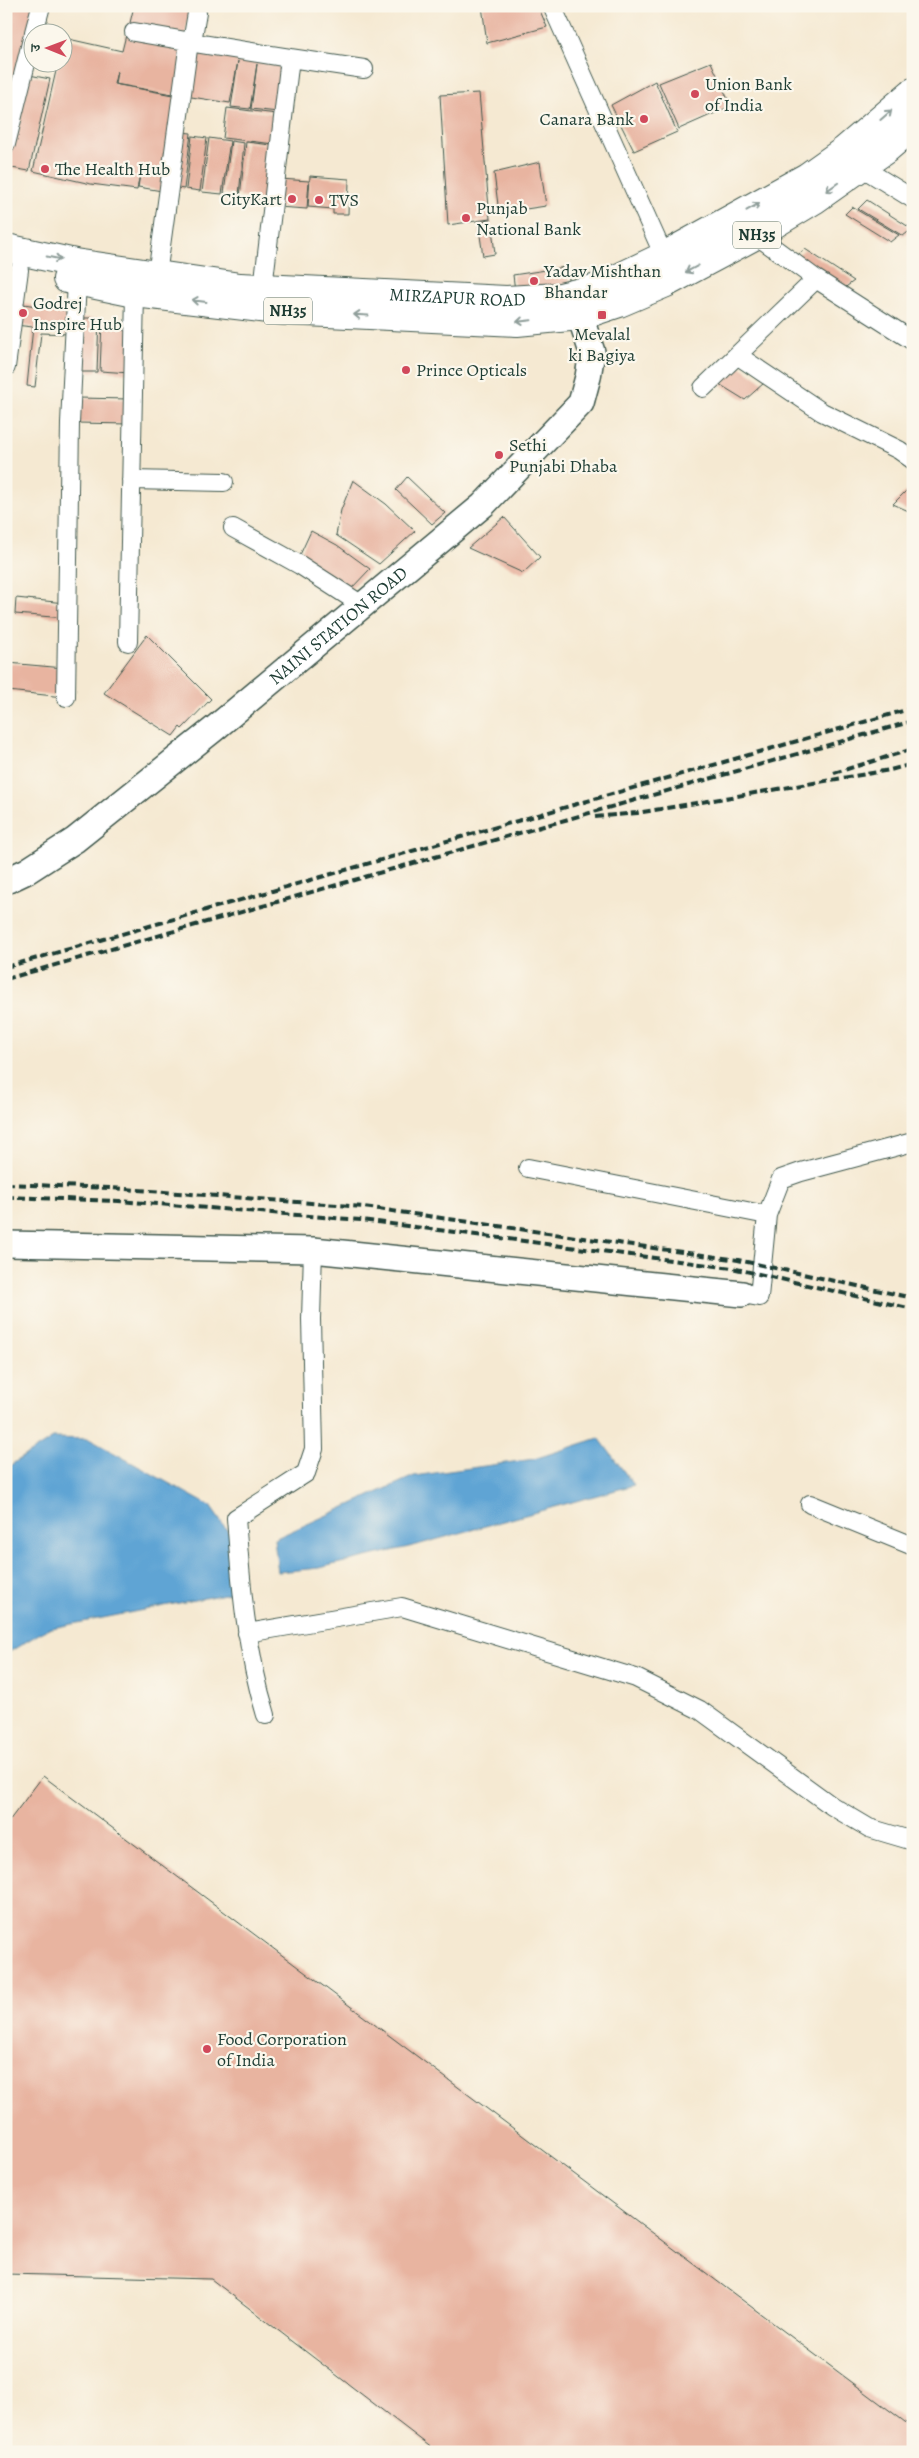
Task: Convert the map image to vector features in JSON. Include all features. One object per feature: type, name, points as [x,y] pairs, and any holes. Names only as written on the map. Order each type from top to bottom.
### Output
[{"type":"highway","name":"MIRZAPUR ROAD","points":[[11,262],[77,281],[135,293],[285,311],[517,322],[577,306],[597,288],[664,256],[807,177],[845,150],[913,92]]},
{"type":"highway","name":"MIRZAPUR ROAD","points":[[11,262],[74,263],[240,287],[506,300],[577,306],[619,303],[666,283],[756,235],[814,200],[885,150],[913,126]]},
{"type":"street","points":[[37,22],[41,6]]},
{"type":"street","points":[[552,6],[664,256]]},
{"type":"street","points":[[157,275],[189,42],[192,42],[197,13]]},
{"type":"street","points":[[134,32],[364,69]]},
{"type":"street","points":[[263,288],[290,58]]},
{"type":"street","points":[[6,144],[24,72]]},
{"type":"street","points":[[861,167],[913,199]]},
{"type":"street","points":[[756,235],[816,279],[913,341]]},
{"type":"street","points":[[6,367],[11,262]]},
{"type":"street","points":[[703,388],[816,279]]},
{"type":"street","points":[[66,697],[70,424],[77,281]]},
{"type":"street","points":[[128,642],[135,293]]},
{"type":"street","name":"NAINI STATION ROAD","points":[[6,881],[28,871],[75,840],[483,505],[581,404],[592,352],[577,306]]},
{"type":"street","points":[[737,355],[822,412],[899,450],[913,460]]},
{"type":"street","points":[[131,480],[224,482]]},
{"type":"street","points":[[233,528],[300,565],[362,605]]},
{"type":"street","points":[[6,1244],[312,1250],[759,1297],[767,1214],[781,1179],[800,1172],[913,1142]]},
{"type":"street","points":[[528,1168],[767,1214]]},
{"type":"street","points":[[266,1715],[258,1689],[246,1634],[236,1518],[306,1472],[314,1449],[311,1319],[312,1250]]},
{"type":"street","points":[[810,1504],[913,1546]]},
{"type":"street","points":[[246,1634],[402,1607],[636,1678],[700,1710],[839,1810],[868,1828],[913,1841]]},
{"type":"water","points":[[53,1438],[89,1439],[210,1506],[231,1536],[230,1593],[47,1629],[6,1654],[6,1468]]},
{"type":"water","points":[[599,1438],[634,1485],[413,1546],[319,1568],[278,1572],[274,1539],[414,1476],[534,1459]]},
{"type":"building","points":[[6,6],[35,6],[31,22],[22,22],[22,61],[6,128]]},
{"type":"building","points":[[134,6],[190,6],[185,37],[129,27]]},
{"type":"building","points":[[482,6],[538,6],[547,27],[487,43]]},
{"type":"building","points":[[126,35],[186,44],[178,95],[115,84],[117,71],[114,84],[178,96],[162,191],[138,187],[141,168],[137,190],[91,184],[33,171],[56,72],[72,72],[72,40],[122,51]]},
{"type":"building","points":[[194,47],[286,63],[278,112],[251,109],[257,64],[250,109],[231,107],[238,61],[230,103],[185,96]]},
{"type":"building","name":"Union Bank of India","points":[[711,62],[731,106],[679,129],[659,83]]},
{"type":"building","points":[[24,74],[50,79],[29,171],[6,167],[6,149]]},
{"type":"building","name":"Canara Bank","points":[[655,81],[677,132],[634,151],[611,105]]},
{"type":"building","points":[[479,93],[490,219],[448,225],[440,95]]},
{"type":"building","points":[[227,108],[277,114],[274,144],[223,138]]},
{"type":"building","points":[[180,132],[191,133],[184,189],[172,187]]},
{"type":"building","points":[[192,136],[207,138],[200,191],[186,189]]},
{"type":"building","points":[[209,138],[230,141],[222,194],[202,192]]},
{"type":"building","points":[[231,141],[244,143],[239,195],[224,193]]},
{"type":"building","points":[[246,142],[272,145],[266,200],[240,197]]},
{"type":"building","points":[[540,162],[546,206],[499,213],[494,173]]},
{"type":"building","points":[[310,176],[349,179],[348,214],[333,214],[333,209],[308,207]]},
{"type":"building","points":[[280,179],[309,181],[307,209],[278,207]]},
{"type":"building","points":[[867,200],[912,229],[903,236],[858,209]]},
{"type":"building","points":[[852,207],[899,235],[890,242],[845,214]]},
{"type":"building","points":[[491,220],[495,254],[483,256],[478,222]]},
{"type":"building","points":[[805,249],[854,281],[843,289],[795,257]]},
{"type":"building","name":"Yadav Mishthan Bhandar","points":[[566,267],[570,283],[515,291],[513,275]]},
{"type":"building","points":[[17,303],[70,311],[70,334],[41,333],[35,387],[27,386],[33,327],[15,325]]},
{"type":"building","points":[[78,318],[99,318],[97,372],[78,372]]},
{"type":"building","points":[[102,321],[131,323],[130,373],[100,371]]},
{"type":"building","points":[[736,363],[764,383],[745,400],[719,384]]},
{"type":"building","points":[[77,398],[129,399],[129,424],[77,423]]},
{"type":"building","points":[[407,477],[445,513],[432,524],[396,490]]},
{"type":"building","points":[[353,480],[386,504],[415,531],[379,564],[336,535],[341,510]]},
{"type":"building","points":[[913,484],[913,513],[893,504]]},
{"type":"building","points":[[504,517],[540,557],[523,573],[468,548]]},
{"type":"building","points":[[311,531],[337,545],[370,569],[350,590],[299,557]]},
{"type":"building","points":[[16,598],[65,603],[65,618],[15,614]]},
{"type":"building","points":[[147,635],[211,699],[182,729],[180,727],[173,736],[104,693]]},
{"type":"building","points":[[8,663],[64,668],[63,697],[8,691]]},
{"type":"building","name":"Food Corporation of India","points":[[43,1776],[913,2428],[913,2452],[437,2452],[211,2279],[6,2274],[6,1825]]},
{"type":"railway","points":[[6,967],[913,708]]},
{"type":"railway","points":[[6,979],[913,721]]},
{"type":"railway","points":[[834,773],[913,749]]},
{"type":"railway","points":[[595,817],[637,813],[890,770],[913,764]]},
{"type":"railway","points":[[6,1184],[111,1188],[364,1207],[738,1260],[913,1298]]},
{"type":"railway","points":[[6,1197],[119,1201],[361,1220],[732,1268],[913,1309]]},
{"type":"place","name":"Union Bank of India","points":[[695,94]]},
{"type":"place","name":"Canara Bank","points":[[644,119]]},
{"type":"place","name":"The Health Hub","points":[[45,169]]},
{"type":"place","name":"CityKart","points":[[292,199]]},
{"type":"place","name":"TVS","points":[[319,200]]},
{"type":"place","name":"Punjab National Bank","points":[[466,218]]},
{"type":"place","name":"Yadav Mishthan Bhandar","points":[[534,281]]},
{"type":"place","name":"Godrej Inspire Hub","points":[[23,313]]},
{"type":"place","name":"Mevalal ki Bagiya","points":[[602,315]]},
{"type":"place","name":"Prince Opticals","points":[[406,370]]},
{"type":"place","name":"Sethi Punjabi Dhaba","points":[[499,455]]},
{"type":"place","name":"Food Corporation of India","points":[[207,2049]]}]
